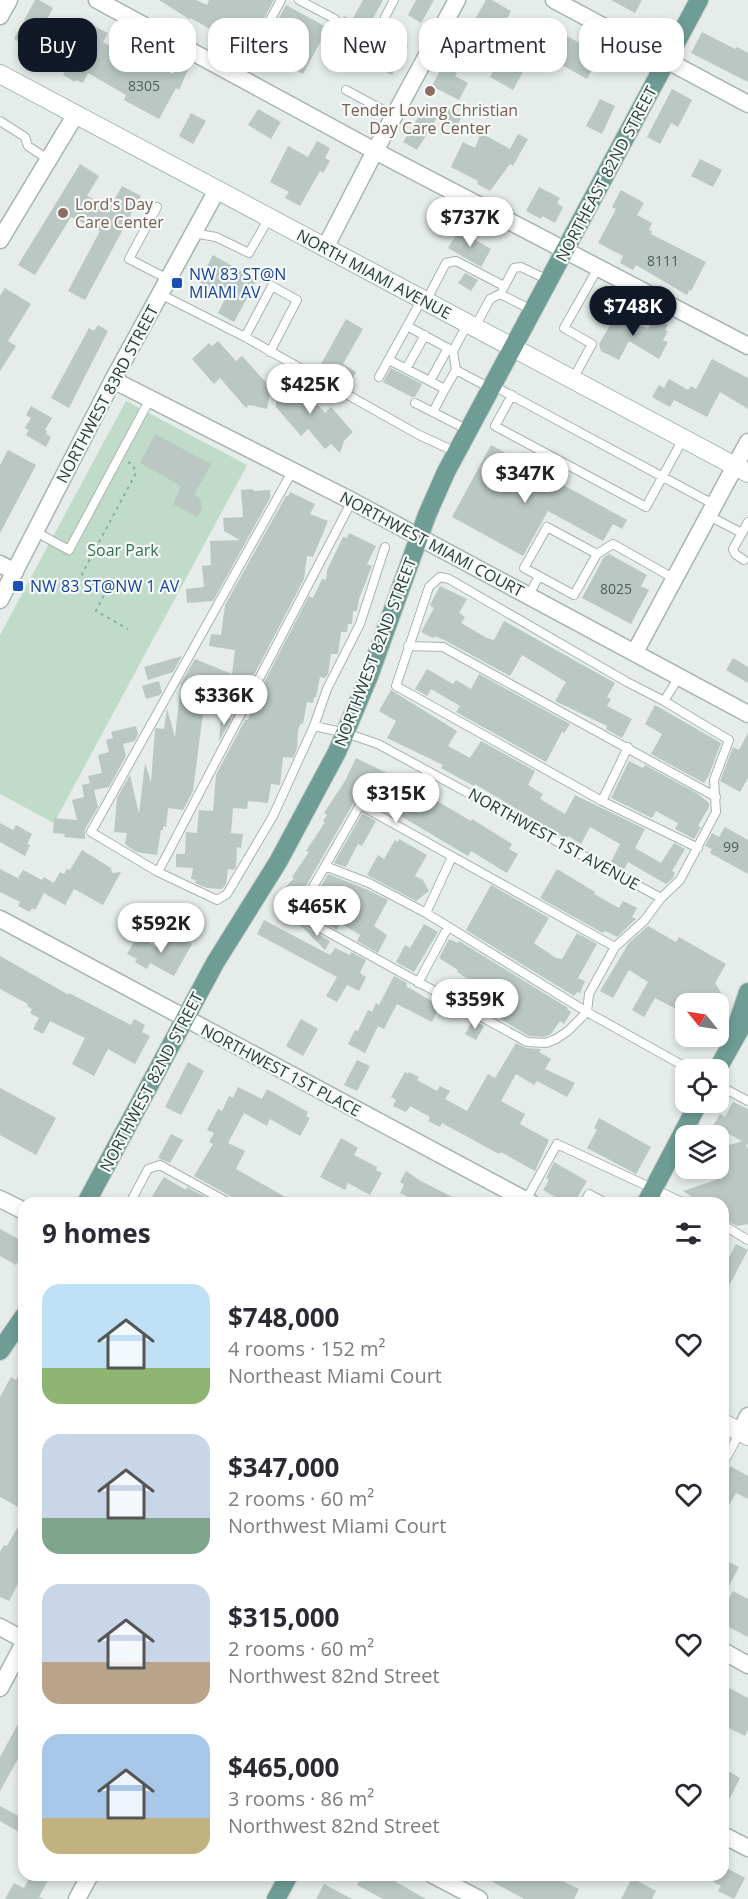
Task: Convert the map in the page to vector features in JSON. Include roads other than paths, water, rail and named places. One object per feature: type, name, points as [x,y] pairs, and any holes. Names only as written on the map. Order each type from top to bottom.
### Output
[{"type":"main road","name":"NORTHEAST 82ND STREET","points":[[684,29],[699,0]]},
{"type":"main road","name":"NORTHEAST 82ND STREET","points":[[512,347],[661,72]]},
{"type":"main road","name":"NORTH MIAMI AVENUE","points":[[0,74],[742,470]]},
{"type":"main road","name":"NORTHWEST 82ND STREET","points":[[89,1197],[220,954],[289,842],[346,733],[437,492],[456,452],[482,422],[491,386],[512,347]]},
{"type":"main road","points":[[733,1038],[748,992]]},
{"type":"main road","points":[[722,1059],[748,1015]]},
{"type":"main road","points":[[649,1196],[693,1113]]},
{"type":"main road","points":[[0,1351],[18,1325]]},
{"type":"main road","points":[[729,1424],[745,1428]]},
{"type":"main road","points":[[276,1899],[285,1881]]},
{"type":"street","points":[[0,16],[9,0]]},
{"type":"street","points":[[97,0],[375,151],[748,346]]},
{"type":"street","points":[[326,248],[375,151],[457,0]]},
{"type":"street","points":[[554,0],[587,18]]},
{"type":"street","points":[[684,70],[748,104]]},
{"type":"street","points":[[0,240],[76,114]]},
{"type":"street","name":"NORTHWEST 83RD STREET","points":[[0,600],[7,568],[36,532],[113,380],[217,190]]},
{"type":"street","name":"NORTHWEST MIAMI COURT","points":[[113,380],[352,501],[748,714]]},
{"type":"street","points":[[636,652],[712,511],[742,470],[748,442]]},
{"type":"street","name":"NORTHWEST 1ST PLACE","points":[[0,919],[518,1197]]},
{"type":"street","points":[[0,1199],[18,1208]]},
{"type":"street","points":[[0,1628],[18,1638]]},
{"type":"street","points":[[0,1688],[18,1654]]},
{"type":"street","points":[[729,1654],[748,1665]]},
{"type":"street","points":[[729,1838],[748,1848]]},
{"type":"street","points":[[77,1899],[87,1881]]},
{"type":"street","points":[[444,1881],[479,1899]]},
{"type":"lane","points":[[239,77],[281,0]]},
{"type":"lane","points":[[299,0],[332,18]]},
{"type":"lane","points":[[385,17],[394,0]]},
{"type":"lane","points":[[346,90],[394,116]]},
{"type":"lane","points":[[0,121],[26,137],[28,146],[49,160]]},
{"type":"lane","points":[[157,207],[129,259],[168,279]]},
{"type":"lane","points":[[194,233],[216,237],[249,254],[269,218]]},
{"type":"lane","points":[[379,377],[446,263],[456,261],[532,310]]},
{"type":"lane","points":[[430,376],[435,364],[472,325],[490,299],[502,290],[514,268],[521,267],[548,280]]},
{"type":"lane","points":[[573,379],[592,344],[564,328],[598,268]]},
{"type":"lane","points":[[245,338],[272,286],[297,300],[270,352]]},
{"type":"lane","points":[[160,294],[245,338],[419,435],[456,452]]},
{"type":"lane","points":[[407,326],[425,335],[446,352],[456,370],[512,395],[662,476],[742,533]]},
{"type":"lane","points":[[410,366],[423,346],[425,335]]},
{"type":"lane","points":[[388,360],[410,366],[430,376],[445,389]]},
{"type":"lane","points":[[433,412],[456,370]]},
{"type":"lane","points":[[482,422],[512,395]]},
{"type":"lane","points":[[36,532],[69,550],[150,399]]},
{"type":"lane","points":[[415,403],[433,412],[482,422],[646,507],[682,439]]},
{"type":"lane","points":[[293,470],[91,832],[158,872],[217,900],[227,894],[273,816],[314,726],[327,689],[360,624],[385,547]]},
{"type":"lane","points":[[158,872],[352,501]]},
{"type":"lane","points":[[744,560],[735,554],[733,549],[748,522]]},
{"type":"lane","points":[[597,554],[547,527],[524,568],[574,595],[597,554],[613,544],[675,579]]},
{"type":"lane","points":[[529,595],[539,576]]},
{"type":"lane","points":[[615,948],[360,805],[297,915],[527,1042],[546,1043],[568,1031],[587,1012],[589,994],[615,948],[644,921],[661,898],[680,880],[698,848],[716,812],[714,780],[729,740],[449,579],[440,577],[429,587],[396,686],[602,801],[698,848]]},
{"type":"lane","points":[[408,646],[443,647],[716,797]]},
{"type":"lane","points":[[664,701],[679,677]]},
{"type":"lane","name":"NORTHWEST 1ST AVENUE","points":[[314,726],[346,733],[378,744],[661,898]]},
{"type":"lane","points":[[602,801],[628,747]]},
{"type":"lane","points":[[426,913],[452,857]]},
{"type":"lane","points":[[325,866],[369,883],[426,913],[587,1012],[675,1060]]},
{"type":"lane","points":[[418,983],[448,927]]},
{"type":"lane","points":[[729,1091],[748,1101]]},
{"type":"lane","points":[[530,1197],[557,1144],[649,1196]]},
{"type":"lane","points":[[133,1197],[148,1168],[160,1165],[218,1197]]},
{"type":"lane","points":[[729,1229],[748,1240]]},
{"type":"lane","points":[[729,1454],[745,1428]]},
{"type":"place","name":"Tender Loving Christian Day Care Center","points":[[430,91]]},
{"type":"place","name":"Lord's Day Care Center","points":[[63,213]]},
{"type":"place","name":"NW 83 ST@N MIAMI AV","points":[[177,283]]},
{"type":"place","name":"NW 83 ST@NW 1 AV","points":[[18,586]]},
{"type":"park label","name":"Soar Park","points":[[123,550]]}]
